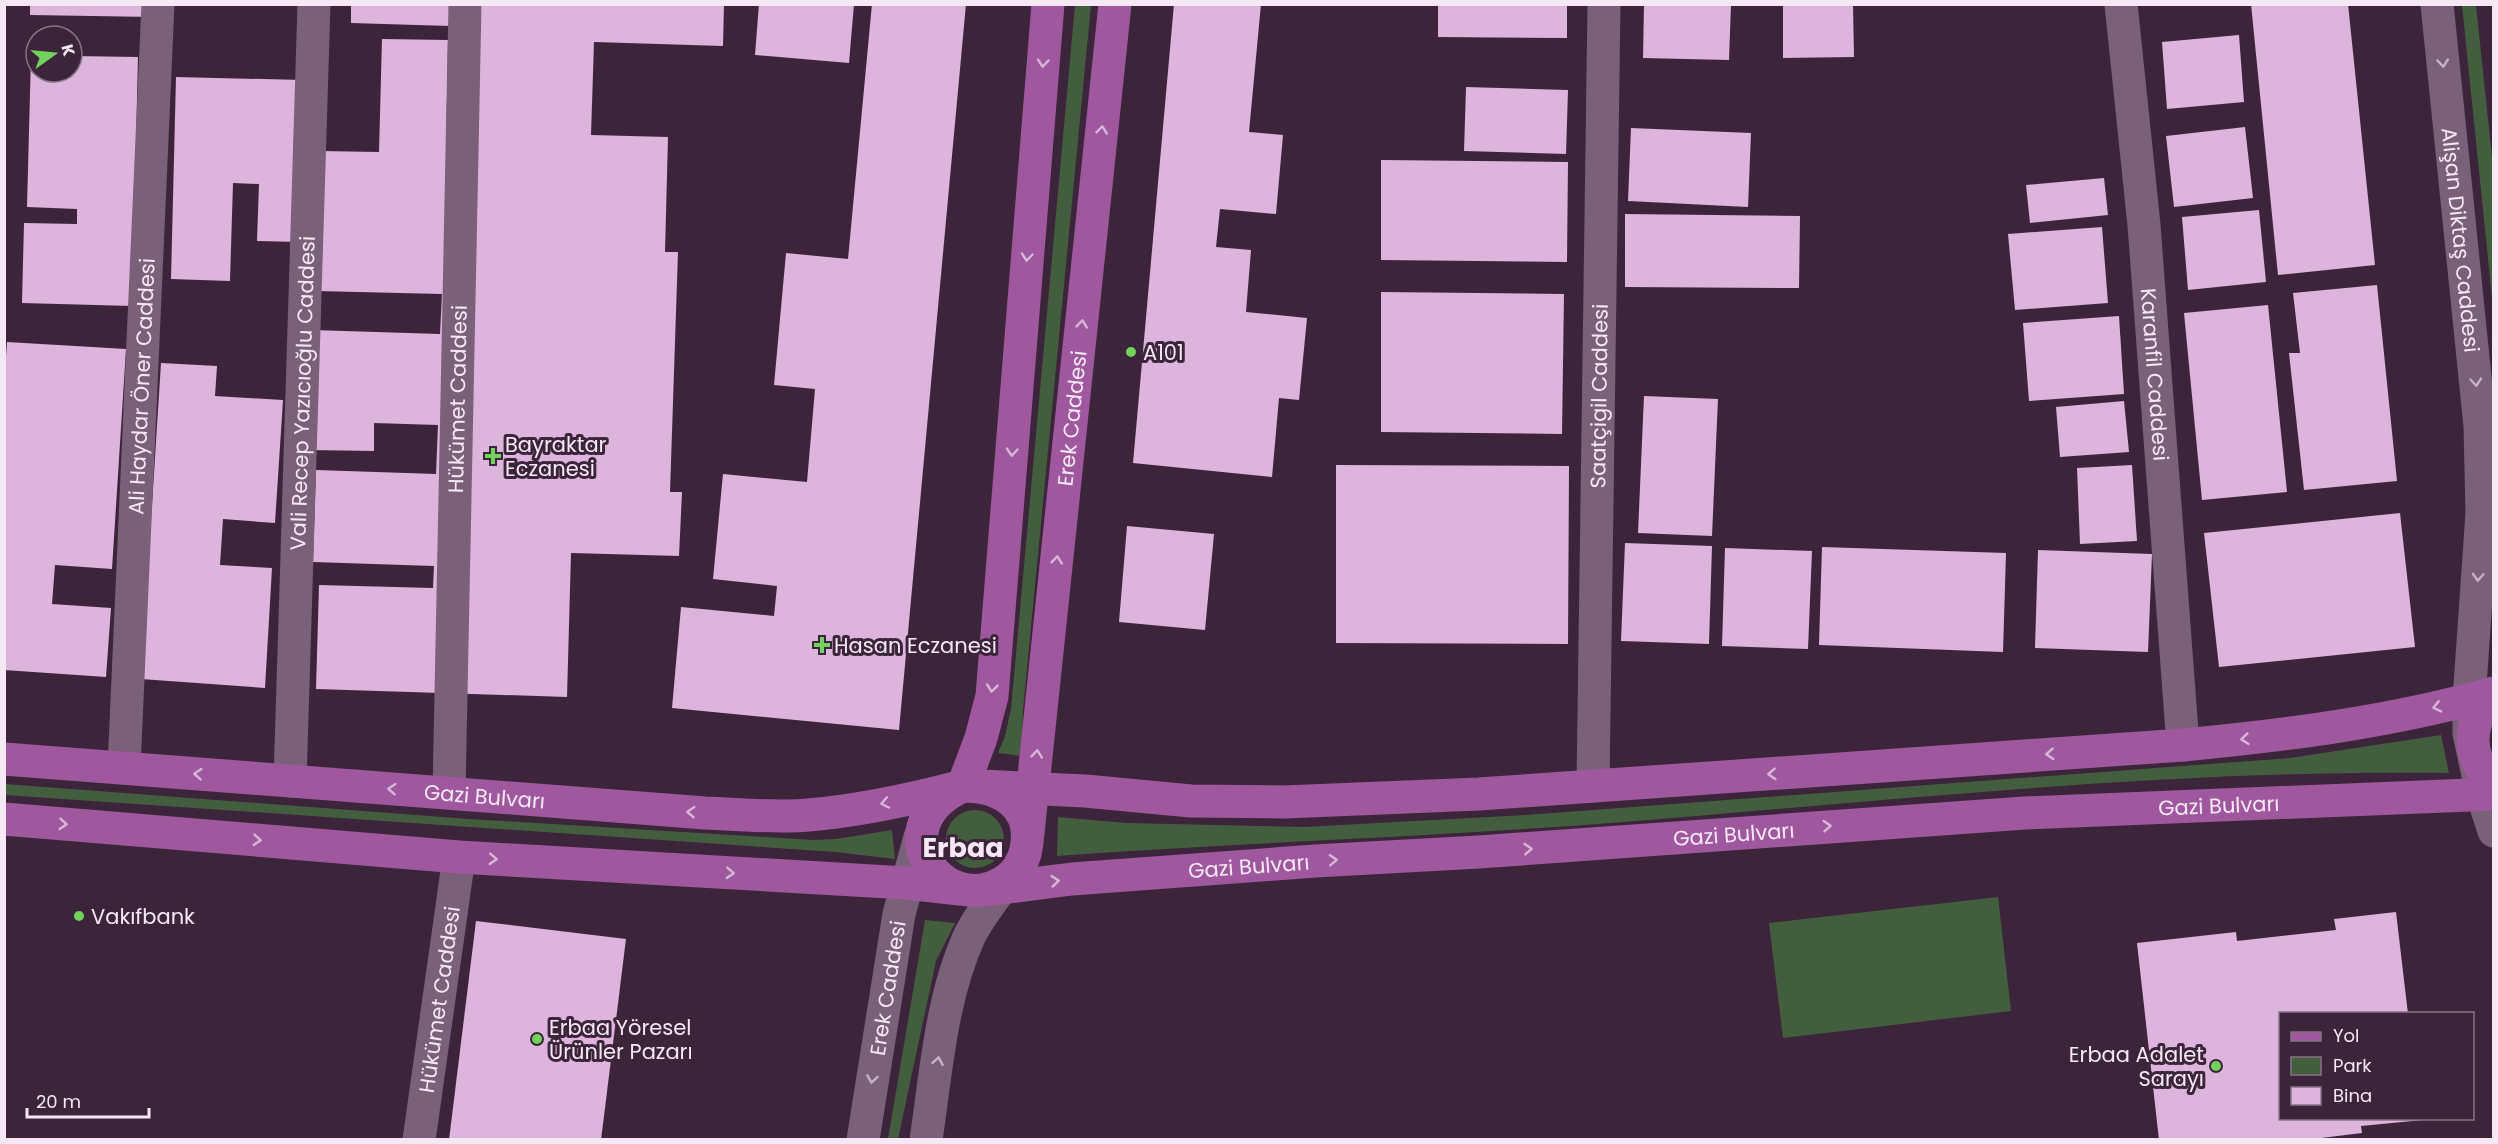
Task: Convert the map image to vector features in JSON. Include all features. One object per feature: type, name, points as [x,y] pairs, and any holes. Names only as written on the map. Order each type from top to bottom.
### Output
[{"type":"main road","points":[[972,786],[992,696],[1048,4]]},
{"type":"main road","name":"Erek Caddesi","points":[[1028,833],[1115,4]]},
{"type":"main road","name":"Gazi Bulvarı","points":[[4,759],[705,813],[805,815],[972,786],[1191,801],[1284,802],[1479,794],[2183,745],[2290,734],[2366,723],[2485,696]]},
{"type":"main road","points":[[972,786],[998,791],[1012,801],[1023,815],[1028,833],[1026,851],[1019,867],[986,887],[944,882],[932,870],[924,854],[920,837],[925,821],[934,805],[946,793],[972,786]]},
{"type":"main road","name":"Gazi Bulvarı","points":[[4,819],[459,857],[986,887],[1315,861],[1479,852],[2025,813],[2490,790]]},
{"type":"street","name":"Ali Haydar Öner Caddesi","points":[[124,768],[158,4]]},
{"type":"street","name":"Vali Recep Yazıcıoğlu Caddesi","points":[[290,781],[314,4]]},
{"type":"street","name":"Hükümet Caddesi","points":[[449,793],[465,4]]},
{"type":"street","name":"Saatçigil Caddesi","points":[[1593,786],[1604,4]]},
{"type":"street","name":"Karanfil Caddesi","points":[[2121,4],[2144,225],[2183,745]]},
{"type":"street","name":"Alişan Diktaş Caddesi","points":[[2437,4],[2480,426],[2485,696],[2472,751],[2490,790],[2493,831]]},
{"type":"street","name":"Erek Caddesi","points":[[863,1140],[906,883],[920,837]]},
{"type":"street","name":"Hükümet Caddesi","points":[[419,1140],[459,857]]},
{"type":"street","points":[[926,1140],[946,1019],[959,963],[980,917],[986,887]]},
{"type":"green space","points":[[1075,5],[1091,5],[1023,710],[1022,756],[998,753],[1005,736],[1011,709]]},
{"type":"green space","points":[[2462,5],[2476,5],[2493,167],[2493,307]]},
{"type":"green space","points":[[2441,735],[2449,773],[2346,773],[2139,781],[1553,827],[1057,856],[1058,817],[1126,823],[1304,827],[1526,815],[2290,758]]},
{"type":"green space","points":[[5,784],[469,819],[814,840],[836,839],[892,830],[895,859],[835,852],[5,795]]},
{"type":"green space","points":[[975,810],[986,812],[996,818],[1002,828],[1004,839],[1002,850],[996,860],[986,866],[975,868],[964,866],[954,860],[948,850],[946,839],[948,828],[954,818],[964,812]]},
{"type":"green space","points":[[1998,897],[2011,1011],[1783,1038],[1769,923]]},
{"type":"green space","points":[[925,920],[955,923],[936,961],[898,1139],[888,1139]]},
{"type":"building","points":[[30,4],[155,4],[155,17],[30,15]]},
{"type":"building","points":[[351,4],[724,4],[723,46],[594,42],[591,135],[668,137],[665,252],[678,252],[670,492],[682,492],[679,556],[571,553],[567,697],[316,689],[319,585],[433,588],[434,566],[313,562],[316,470],[436,474],[438,425],[374,423],[374,451],[309,450],[312,330],[440,334],[442,294],[316,291],[320,151],[379,152],[382,39],[448,40],[446,150],[450,26],[351,23]]},
{"type":"building","points":[[759,4],[854,4],[849,63],[755,55]]},
{"type":"building","points":[[872,4],[966,4],[899,730],[672,708],[681,607],[774,616],[777,586],[713,579],[723,474],[807,482],[815,389],[774,385],[786,253],[848,259]]},
{"type":"building","points":[[1174,4],[1261,4],[1249,132],[1283,135],[1276,214],[1220,209],[1216,247],[1251,250],[1246,312],[1307,318],[1299,400],[1279,398],[1272,477],[1133,463]]},
{"type":"building","points":[[1438,4],[1567,4],[1567,38],[1438,37]]},
{"type":"building","points":[[1783,4],[1853,4],[1854,57],[1783,58]]},
{"type":"building","points":[[2251,4],[2348,4],[2375,265],[2278,275]]},
{"type":"building","points":[[1644,5],[1731,5],[1729,60],[1643,58]]},
{"type":"building","points":[[2239,35],[2244,102],[2167,109],[2162,42]]},
{"type":"building","points":[[84,56],[138,57],[132,306],[22,303],[24,223],[77,224],[77,209],[27,207],[30,84],[84,84]]},
{"type":"building","points":[[176,77],[303,80],[299,242],[257,241],[259,184],[233,183],[230,281],[171,279]]},
{"type":"building","points":[[1466,87],[1568,90],[1566,154],[1464,151]]},
{"type":"building","points":[[2245,127],[2253,198],[2174,207],[2166,136]]},
{"type":"building","points":[[1631,128],[1751,133],[1748,207],[1628,201]]},
{"type":"building","points":[[1381,160],[1568,162],[1567,262],[1381,260]]},
{"type":"building","points":[[2104,178],[2108,215],[2030,223],[2026,185]]},
{"type":"building","points":[[2259,210],[2266,282],[2188,290],[2182,217]]},
{"type":"building","points":[[1625,214],[1800,216],[1799,288],[1625,287]]},
{"type":"building","points":[[2102,227],[2108,303],[2015,310],[2008,234]]},
{"type":"building","points":[[2377,285],[2397,481],[2304,490],[2289,353],[2300,353],[2293,293]]},
{"type":"building","points":[[1381,292],[1564,294],[1562,434],[1381,432]]},
{"type":"building","points":[[2268,305],[2287,492],[2202,500],[2184,313]]},
{"type":"building","points":[[2119,316],[2124,394],[2029,401],[2023,323]]},
{"type":"building","points":[[7,342],[126,349],[112,569],[55,565],[52,604],[111,608],[106,677],[4,670],[4,385]]},
{"type":"building","points":[[161,363],[217,366],[215,396],[283,400],[275,523],[223,519],[220,565],[272,568],[265,688],[141,679]]},
{"type":"building","points":[[1644,396],[1718,399],[1712,536],[1638,533]]},
{"type":"building","points":[[2124,401],[2129,452],[2060,457],[2056,407]]},
{"type":"building","points":[[1336,465],[1569,466],[1568,644],[1336,643]]},
{"type":"building","points":[[2132,465],[2137,541],[2080,544],[2077,468]]},
{"type":"building","points":[[2400,513],[2415,647],[2219,667],[2204,533]]},
{"type":"building","points":[[1127,526],[1214,534],[1205,630],[1119,622]]},
{"type":"building","points":[[1625,543],[1712,546],[1709,644],[1621,641]]},
{"type":"building","points":[[1822,547],[2006,553],[2003,652],[1819,645]]},
{"type":"building","points":[[1725,548],[1812,551],[1808,649],[1722,646]]},
{"type":"building","points":[[2038,550],[2152,554],[2148,652],[2035,648]]},
{"type":"building","name":"Erbaa Adalet Sarayı","points":[[2396,912],[2408,1012],[2279,1012],[2279,1120],[2423,1120],[2361,1126],[2362,1133],[2305,1140],[2159,1140],[2137,943],[2236,932],[2237,941],[2336,930],[2334,919]]},
{"type":"building","name":"Erbaa Yöresel Ürünler Pazarı","points":[[476,921],[626,939],[601,1140],[449,1140]]},
{"type":"place","name":"A101","points":[[1131,352]]},
{"type":"place","name":"Bayraktar Eczanesi","points":[[493,456]]},
{"type":"place","name":"Hasan Eczanesi","points":[[822,645]]},
{"type":"place","name":"Vakıfbank","points":[[79,916]]},
{"type":"place","name":"Erbaa Yöresel Ürünler Pazarı","points":[[537,1039]]},
{"type":"place","name":"Erbaa Adalet Sarayı","points":[[2216,1066]]},
{"type":"district","name":"Erbaa","points":[[963,847]]}]
